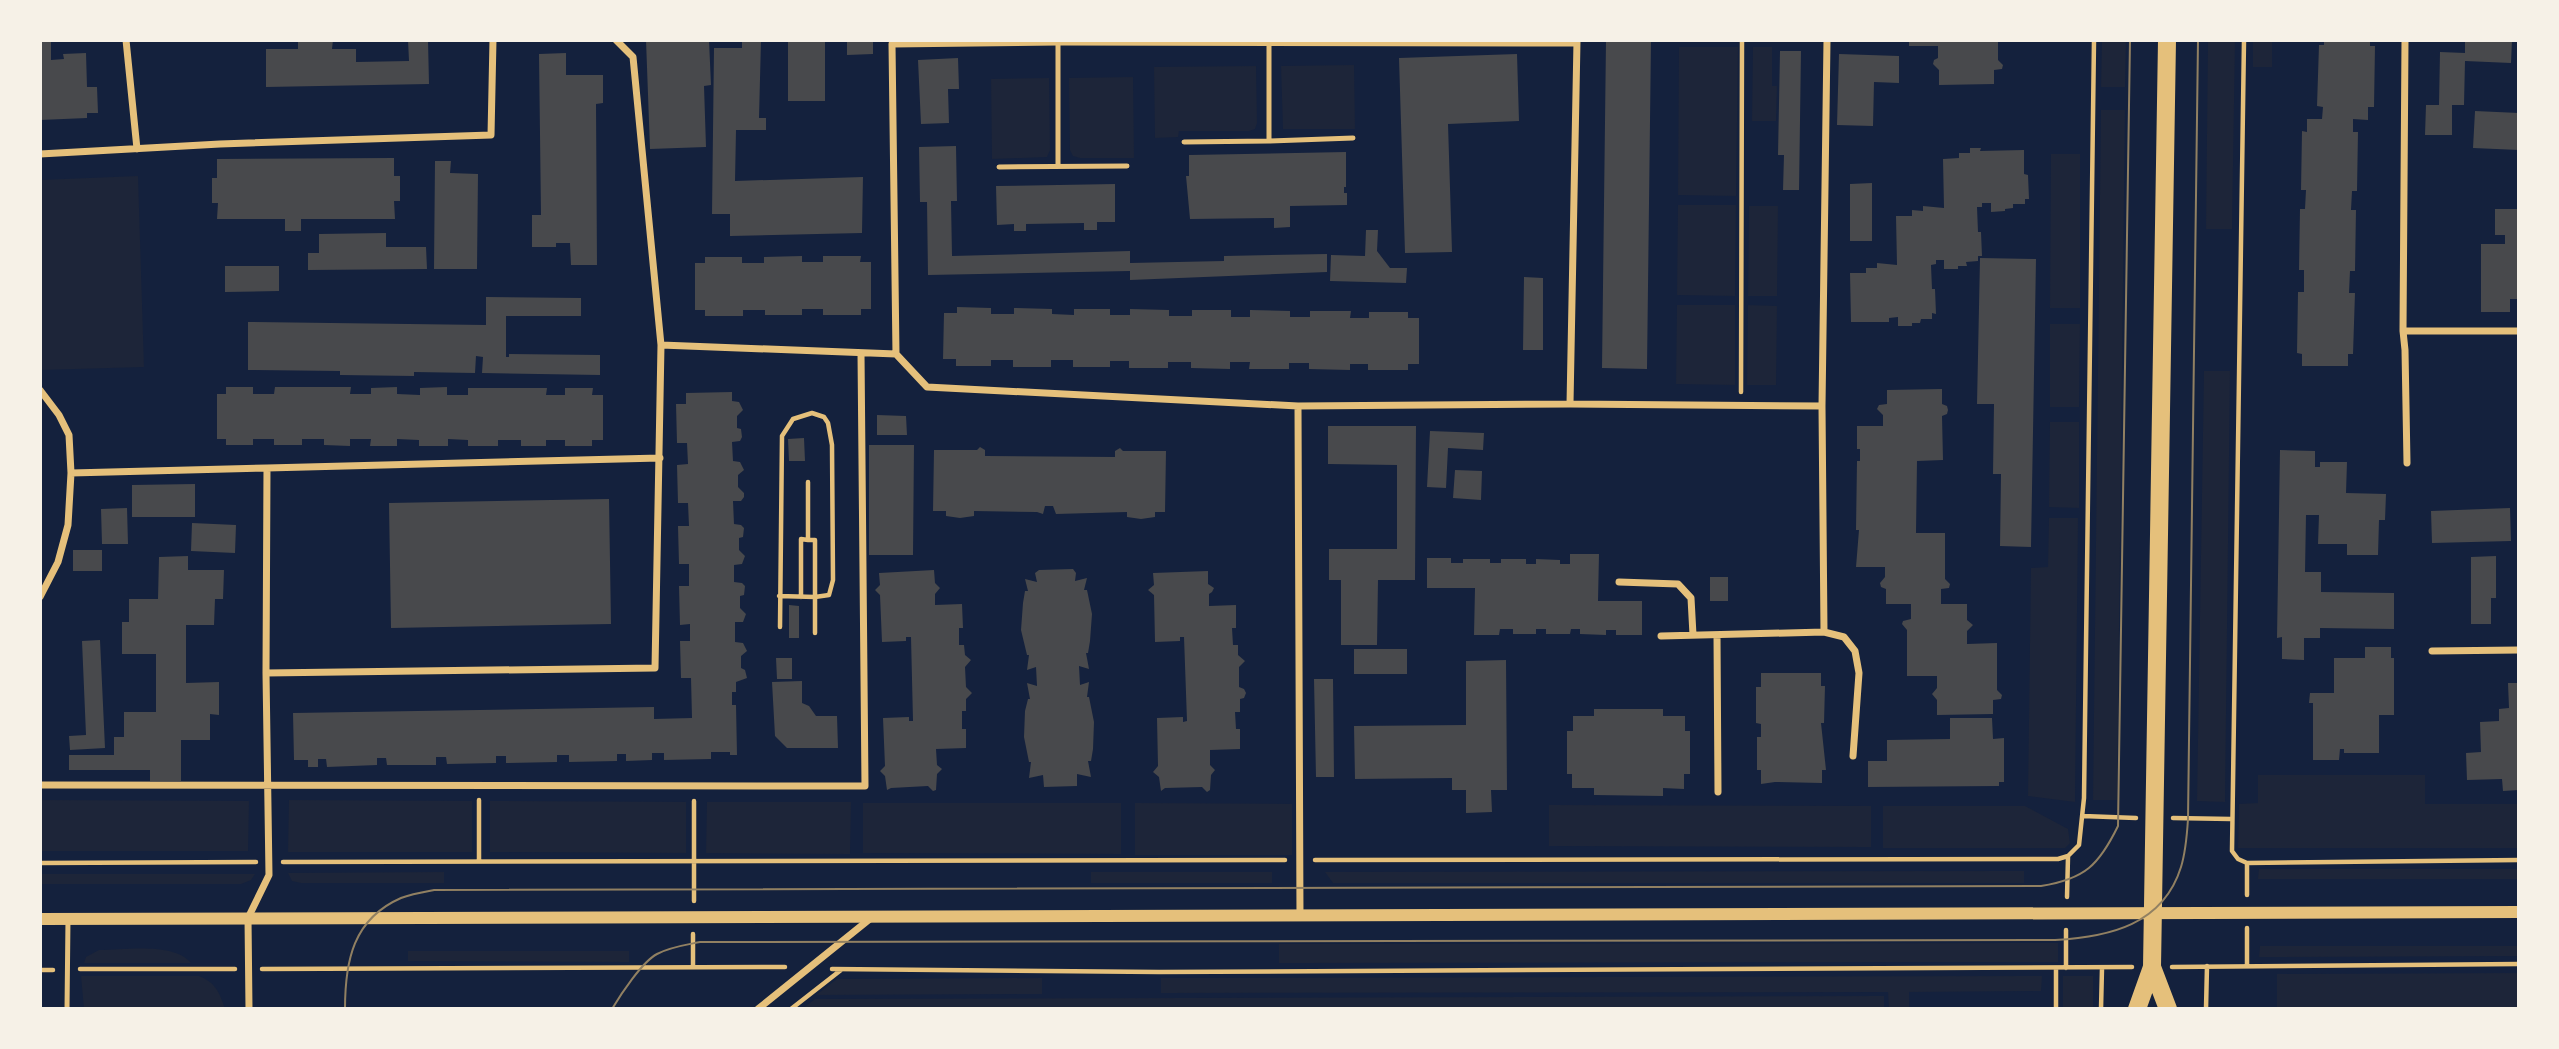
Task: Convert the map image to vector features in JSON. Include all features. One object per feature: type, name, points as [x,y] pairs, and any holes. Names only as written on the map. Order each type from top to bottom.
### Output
[{"type":"main road","points":[[2137,1009],[2152,967],[2154,912],[2167,40]]},
{"type":"main road","points":[[2152,967],[2168,1009]]},
{"type":"street","points":[[126,40],[137,149]]},
{"type":"street","points":[[40,154],[491,135],[493,40]]},
{"type":"street","points":[[266,673],[655,668],[661,345],[634,57],[616,40]]},
{"type":"street","points":[[1824,632],[1822,406],[1827,40]]},
{"type":"street","points":[[2404,40],[2403,331],[2407,463]]},
{"type":"street","points":[[1570,404],[1577,42],[892,44],[896,354],[927,387],[1298,406],[1822,406]]},
{"type":"street","points":[[2403,331],[2519,331]]},
{"type":"street","points":[[661,345],[896,354]]},
{"type":"street","points":[[40,785],[865,786],[861,353]]},
{"type":"street","points":[[40,390],[59,415],[69,435],[71,473],[68,525],[58,562],[40,597]]},
{"type":"street","points":[[1298,406],[1300,916]]},
{"type":"street","points":[[71,473],[660,458]]},
{"type":"street","points":[[249,1009],[248,918],[269,875],[267,468]]},
{"type":"street","points":[[1619,582],[1678,584],[1690,598],[1693,635]]},
{"type":"street","points":[[1661,636],[1824,632],[1844,637],[1855,651],[1859,673],[1853,755]]},
{"type":"street","points":[[1717,635],[1718,792]]},
{"type":"street","points":[[2432,651],[2519,650]]},
{"type":"street","points":[[40,919],[2519,912]]},
{"type":"street","points":[[758,1009],[871,918]]},
{"type":"lane","points":[[1058,42],[1058,166]]},
{"type":"lane","points":[[1269,42],[1269,141]]},
{"type":"lane","points":[[1184,142],[1353,138]]},
{"type":"lane","points":[[999,167],[1127,166]]},
{"type":"lane","points":[[67,1009],[68,919]]},
{"type":"path","points":[[1741,406],[1742,40]]},
{"type":"path","points":[[40,863],[2058,859],[2067,856],[2079,845],[2084,797],[2094,40]]},
{"type":"path","points":[[2244,40],[2232,850],[2238,859],[2247,863],[2519,860]]},
{"type":"path","points":[[779,596],[830,595],[834,580],[832,445],[828,423],[824,417],[812,413],[793,419],[782,436],[779,596],[779,627]]},
{"type":"path","points":[[808,482],[808,540]]},
{"type":"path","points":[[801,597],[801,539],[815,540],[815,633]]},
{"type":"path","points":[[479,785],[480,861]]},
{"type":"path","points":[[694,786],[694,861]]},
{"type":"path","points":[[2247,966],[2519,964]]},
{"type":"path","points":[[2207,966],[2207,1009]]},
{"type":"path","points":[[40,970],[810,967],[842,970],[1159,972],[2066,968]]},
{"type":"path","points":[[2056,968],[2056,1009]]},
{"type":"path","points":[[2101,1009],[2102,968]]},
{"type":"path","points":[[791,1009],[842,970]]},
{"type":"shaded area","points":[[2102,40],[2126,40],[2125,87],[2101,87]]},
{"type":"shaded area","points":[[2208,40],[2235,40],[2232,229],[2206,229]]},
{"type":"shaded area","points":[[2253,40],[2272,40],[2272,67],[2253,67]]},
{"type":"shaded area","points":[[1679,47],[1738,47],[1736,196],[1678,195]]},
{"type":"shaded area","points":[[1753,47],[1772,47],[1772,86],[1777,86],[1776,121],[1752,121]]},
{"type":"shaded area","points":[[1354,65],[1355,129],[1283,129],[1281,66]]},
{"type":"shaded area","points":[[1256,66],[1255,129],[1179,131],[1178,137],[1155,138],[1154,67]]},
{"type":"shaded area","points":[[1133,77],[1134,158],[1073,156],[1070,150],[1069,78]]},
{"type":"shaded area","points":[[1049,78],[1050,150],[1047,157],[992,159],[991,79]]},
{"type":"shaded area","points":[[2101,110],[2125,110],[2117,800],[2093,800]]},
{"type":"shaded area","points":[[2051,154],[2080,154],[2080,308],[2050,308]]},
{"type":"shaded area","points":[[138,176],[144,367],[41,370],[40,180]]},
{"type":"shaded area","points":[[1678,205],[1736,205],[1735,296],[1677,295]]},
{"type":"shaded area","points":[[1749,206],[1778,206],[1777,296],[1748,296]]},
{"type":"shaded area","points":[[1677,305],[1735,305],[1735,385],[1676,384]]},
{"type":"shaded area","points":[[1748,305],[1777,306],[1776,385],[1747,385]]},
{"type":"shaded area","points":[[2050,324],[2080,324],[2079,407],[2050,407]]},
{"type":"shaded area","points":[[2204,371],[2230,371],[2225,802],[2197,801]]},
{"type":"shaded area","points":[[2050,422],[2079,422],[2079,508],[2049,507]]},
{"type":"shaded area","points":[[2049,518],[2078,518],[2075,802],[2028,796],[2031,568],[2048,567]]},
{"type":"shaded area","points":[[2258,775],[2425,775],[2425,804],[2519,804],[2519,848],[2238,848],[2239,804],[2258,803]]},
{"type":"shaded area","points":[[40,800],[249,801],[248,851],[40,851]]},
{"type":"shaded area","points":[[289,800],[472,801],[472,852],[288,852]]},
{"type":"shaded area","points":[[490,801],[686,802],[686,853],[490,852]]},
{"type":"shaded area","points":[[707,802],[851,802],[850,854],[706,853]]},
{"type":"shaded area","points":[[863,803],[1121,803],[1121,854],[863,853]]},
{"type":"shaded area","points":[[1135,803],[1292,804],[1292,855],[1135,855]]},
{"type":"shaded area","points":[[1549,805],[1871,806],[1871,847],[1549,846]]},
{"type":"shaded area","points":[[1883,806],[2025,806],[2068,829],[2070,843],[2065,848],[1883,848]]},
{"type":"shaded area","points":[[2259,869],[2519,869],[2519,879],[2258,879]]},
{"type":"shaded area","points":[[2024,871],[2024,883],[1333,883],[1325,872]]},
{"type":"shaded area","points":[[444,872],[444,883],[301,883],[292,881],[288,873]]},
{"type":"shaded area","points":[[1091,872],[1272,872],[1272,883],[1091,883]]},
{"type":"shaded area","points":[[40,874],[255,874],[251,880],[241,884],[40,884]]},
{"type":"shaded area","points":[[2058,943],[2058,962],[1279,963],[1279,944]]},
{"type":"shaded area","points":[[2260,946],[2519,946],[2519,956],[2259,957]]},
{"type":"shaded area","points":[[99,950],[161,950],[183,956],[191,963],[84,963],[86,957]]},
{"type":"shaded area","points":[[408,951],[629,951],[629,962],[408,961]]},
{"type":"shaded area","points":[[2519,973],[2519,1008],[2277,1009],[2277,974]]},
{"type":"shaded area","points":[[81,976],[199,976],[209,981],[216,989],[225,1009],[84,1009]]},
{"type":"shaded area","points":[[2042,976],[2041,991],[1909,992],[1909,1009],[1889,1009],[1888,992],[1161,993],[1161,978]]},
{"type":"shaded area","points":[[2063,976],[2093,976],[2093,1009],[2063,1009]]},
{"type":"shaded area","points":[[1042,978],[1042,994],[816,995],[837,979]]},
{"type":"shaded area","points":[[1884,996],[1884,1009],[802,1009],[815,999]]},
{"type":"building","points":[[40,40],[51,40],[51,60],[64,59],[63,54],[86,53],[87,87],[97,87],[98,113],[87,113],[87,118],[40,120]]},
{"type":"building","points":[[298,40],[333,40],[332,49],[356,49],[356,62],[409,61],[408,40],[428,40],[429,84],[266,87],[266,49],[298,49]]},
{"type":"building","points":[[646,40],[709,40],[711,85],[704,86],[706,147],[650,149]]},
{"type":"building","points":[[742,40],[761,40],[759,118],[766,118],[766,130],[736,130],[735,181],[863,177],[862,233],[730,236],[730,214],[712,214],[714,48],[742,48]]},
{"type":"building","points":[[788,40],[825,40],[825,101],[788,101]]},
{"type":"building","points":[[847,40],[873,40],[873,54],[847,55]]},
{"type":"building","points":[[1606,40],[1651,40],[1647,369],[1602,368]]},
{"type":"building","points":[[1909,40],[1998,40],[1998,60],[2003,65],[2002,69],[1994,70],[1994,84],[1939,85],[1939,70],[1933,64],[1938,58],[1938,46],[1909,46]]},
{"type":"building","points":[[2324,40],[2370,40],[2370,46],[2375,46],[2374,107],[2368,107],[2368,120],[2353,119],[2353,132],[2358,132],[2357,191],[2352,191],[2351,210],[2356,210],[2355,271],[2350,271],[2349,293],[2355,293],[2353,354],[2348,354],[2348,366],[2302,366],[2302,354],[2297,353],[2298,292],[2304,292],[2304,270],[2299,270],[2300,209],[2305,209],[2306,190],[2301,190],[2302,131],[2307,132],[2307,119],[2322,119],[2323,107],[2317,106],[2319,45],[2324,45]]},
{"type":"building","points":[[2465,40],[2512,40],[2511,63],[2465,61],[2464,105],[2452,105],[2452,135],[2425,135],[2426,105],[2439,105],[2440,52],[2465,53]]},
{"type":"building","points":[[1780,51],[1801,51],[1799,190],[1783,190],[1784,155],[1778,155]]},
{"type":"building","points":[[566,53],[566,75],[603,75],[603,103],[596,104],[597,265],[571,265],[570,243],[556,243],[556,247],[532,247],[532,215],[541,215],[539,54]]},
{"type":"building","points":[[1517,54],[1519,121],[1448,124],[1452,252],[1405,253],[1399,58]]},
{"type":"building","points":[[1839,54],[1899,56],[1899,83],[1874,82],[1873,126],[1837,125]]},
{"type":"building","points":[[958,58],[959,89],[948,89],[949,123],[921,124],[918,60]]},
{"type":"building","points":[[2475,111],[2519,113],[2519,150],[2473,148]]},
{"type":"building","points":[[956,146],[957,201],[951,201],[952,256],[1130,251],[1130,263],[1224,261],[1224,256],[1327,254],[1327,272],[1130,280],[1130,271],[928,275],[927,202],[920,202],[919,147]]},
{"type":"building","points":[[1970,148],[1981,148],[1980,151],[2024,150],[2024,174],[2028,175],[2029,199],[2025,199],[2025,204],[2013,204],[2013,208],[2005,211],[1991,212],[1991,203],[1982,203],[1982,207],[1977,207],[1982,256],[1978,256],[1978,261],[1966,262],[1967,266],[1958,266],[1958,269],[1944,269],[1944,260],[1936,260],[1936,264],[1931,265],[1936,314],[1932,313],[1932,319],[1921,319],[1920,323],[1912,323],[1912,326],[1898,326],[1898,317],[1889,318],[1889,322],[1851,322],[1850,273],[1866,273],[1866,268],[1877,268],[1877,263],[1897,265],[1896,216],[1912,216],[1912,210],[1923,211],[1923,206],[1944,208],[1943,159],[1959,158],[1959,153],[1970,153]]},
{"type":"building","points":[[1346,152],[1344,193],[1347,193],[1347,205],[1290,206],[1290,227],[1274,228],[1274,218],[1190,219],[1186,176],[1189,176],[1189,155]]},
{"type":"building","points":[[394,158],[394,176],[400,176],[400,201],[394,201],[395,219],[301,219],[301,231],[285,231],[285,219],[217,219],[218,203],[212,203],[212,178],[217,178],[217,159]]},
{"type":"building","points":[[435,161],[451,161],[450,173],[478,174],[477,269],[434,269]]},
{"type":"building","points":[[1872,183],[1872,241],[1850,241],[1850,184]]},
{"type":"building","points":[[1115,184],[1115,222],[1097,222],[1097,230],[1084,230],[1084,223],[1026,224],[1026,231],[1014,231],[1014,224],[997,225],[996,186]]},
{"type":"building","points":[[2495,209],[2519,209],[2519,299],[2510,299],[2510,312],[2481,312],[2481,244],[2505,244],[2505,235],[2495,235]]},
{"type":"building","points":[[1366,230],[1378,230],[1377,251],[1390,268],[1407,268],[1406,283],[1330,281],[1331,255],[1365,256]]},
{"type":"building","points":[[386,233],[386,247],[426,247],[427,269],[308,270],[308,253],[319,253],[319,234]]},
{"type":"building","points":[[802,256],[802,262],[823,262],[823,256],[861,256],[860,262],[871,262],[871,309],[861,309],[861,315],[823,315],[823,309],[802,309],[802,315],[765,315],[765,310],[743,310],[743,316],[705,316],[705,310],[695,310],[695,263],[705,263],[705,257],[742,257],[742,263],[764,263],[764,257]]},
{"type":"building","points":[[1980,258],[2036,259],[2031,547],[2000,546],[2001,474],[1993,474],[1994,404],[1977,404]]},
{"type":"building","points":[[225,266],[279,266],[279,291],[225,292]]},
{"type":"building","points":[[1524,277],[1543,278],[1543,350],[1523,350]]},
{"type":"building","points":[[486,297],[581,298],[581,316],[506,316],[506,357],[509,357],[509,354],[600,355],[600,375],[482,373],[483,357],[476,356],[475,373],[414,372],[414,376],[340,375],[340,371],[248,370],[248,322],[486,325]]},
{"type":"building","points":[[957,307],[991,308],[991,314],[1014,314],[1014,308],[1052,309],[1052,314],[1074,315],[1074,309],[1110,309],[1110,315],[1130,315],[1130,309],[1169,310],[1169,316],[1192,316],[1192,310],[1231,310],[1231,317],[1250,317],[1250,310],[1290,311],[1290,317],[1310,317],[1310,311],[1351,311],[1350,318],[1369,318],[1369,312],[1408,312],[1408,318],[1419,318],[1419,364],[1408,364],[1408,370],[1368,370],[1368,364],[1350,364],[1350,370],[1309,369],[1309,363],[1289,363],[1289,369],[1249,369],[1250,362],[1230,362],[1230,369],[1191,368],[1191,362],[1168,362],[1168,368],[1129,368],[1129,361],[1110,361],[1110,367],[1073,367],[1073,360],[1051,360],[1051,367],[1013,367],[1013,360],[991,360],[991,366],[956,366],[956,359],[943,359],[944,313],[957,313]]},
{"type":"building","points":[[226,387],[253,387],[253,394],[274,394],[275,387],[351,387],[350,394],[371,394],[371,388],[397,387],[397,394],[420,395],[420,388],[447,387],[447,395],[468,395],[468,388],[547,388],[546,395],[565,395],[565,388],[593,388],[592,395],[603,395],[603,440],[592,440],[592,446],[565,446],[565,440],[546,440],[546,446],[521,446],[521,440],[498,440],[498,446],[468,446],[468,440],[448,439],[448,446],[419,446],[419,440],[397,439],[397,446],[370,446],[371,439],[350,439],[350,446],[324,445],[324,439],[302,439],[302,445],[274,445],[274,439],[253,439],[253,445],[226,445],[226,439],[217,439],[217,394],[226,394]]},
{"type":"building","points":[[1942,389],[1942,404],[1947,406],[1948,410],[1947,414],[1942,416],[1943,460],[1917,461],[1916,533],[1945,533],[1945,579],[1950,584],[1949,588],[1941,589],[1941,604],[1967,604],[1967,620],[1973,625],[1967,631],[1967,644],[1997,643],[1997,690],[2002,695],[2001,699],[1993,700],[1993,714],[1937,715],[1937,700],[1932,694],[1937,688],[1937,676],[1907,676],[1907,630],[1902,624],[1903,621],[1911,619],[1911,604],[1886,604],[1886,589],[1881,587],[1880,583],[1885,577],[1885,567],[1856,567],[1859,530],[1856,530],[1857,461],[1860,461],[1857,426],[1883,426],[1883,415],[1877,409],[1879,405],[1887,404],[1887,390]]},
{"type":"building","points":[[732,392],[732,401],[739,402],[743,410],[737,416],[737,428],[741,429],[742,437],[740,441],[732,442],[733,461],[740,462],[744,470],[738,475],[738,487],[744,497],[741,501],[733,501],[734,524],[744,528],[743,537],[739,538],[739,550],[745,556],[742,564],[734,565],[734,582],[745,586],[744,595],[740,596],[740,608],[746,614],[743,622],[735,622],[735,642],[743,643],[747,651],[741,656],[741,668],[745,670],[747,678],[736,682],[736,692],[732,692],[732,705],[736,705],[737,755],[730,755],[730,752],[711,752],[711,759],[664,760],[664,753],[652,753],[652,760],[626,761],[626,754],[617,754],[617,761],[569,762],[569,755],[557,755],[557,762],[506,763],[506,756],[496,756],[496,763],[447,764],[446,757],[436,757],[436,765],[387,765],[386,758],[377,758],[377,765],[327,767],[326,759],[318,759],[318,767],[308,767],[308,760],[294,760],[293,713],[654,707],[654,719],[692,718],[691,678],[681,678],[680,641],[690,641],[690,624],[680,625],[679,586],[689,586],[689,564],[679,564],[678,526],[689,526],[688,503],[678,503],[677,465],[688,464],[687,443],[677,443],[676,404],[686,404],[686,393]]},
{"type":"building","points":[[877,415],[906,416],[907,435],[877,435]]},
{"type":"building","points":[[1328,426],[1416,426],[1415,580],[1378,580],[1377,645],[1341,645],[1341,580],[1329,580],[1329,549],[1397,549],[1397,465],[1328,464]]},
{"type":"building","points":[[1430,431],[1484,433],[1483,450],[1448,448],[1446,488],[1427,487]]},
{"type":"building","points":[[804,438],[805,461],[789,461],[788,439]]},
{"type":"building","points":[[869,445],[914,445],[913,555],[869,555]]},
{"type":"building","points":[[980,447],[985,450],[985,456],[1115,457],[1115,451],[1120,448],[1123,451],[1166,451],[1165,512],[1155,512],[1155,517],[1141,519],[1127,517],[1127,512],[1056,514],[1053,506],[1045,506],[1043,514],[974,511],[974,516],[960,518],[946,516],[946,511],[933,511],[934,450],[977,450]]},
{"type":"building","points":[[2280,450],[2315,451],[2315,467],[2320,467],[2320,462],[2347,462],[2346,493],[2386,494],[2385,520],[2379,520],[2378,555],[2347,555],[2347,544],[2318,544],[2319,515],[2306,515],[2305,572],[2321,572],[2321,592],[2394,593],[2394,629],[2320,628],[2320,638],[2304,638],[2304,660],[2282,659],[2282,637],[2277,638]]},
{"type":"building","points":[[1455,470],[1482,471],[1481,500],[1453,498]]},
{"type":"building","points":[[195,484],[195,517],[132,517],[132,485]]},
{"type":"building","points":[[609,499],[611,624],[391,628],[389,503]]},
{"type":"building","points":[[127,508],[128,544],[102,544],[101,509]]},
{"type":"building","points":[[2510,508],[2511,541],[2432,543],[2431,511]]},
{"type":"building","points":[[192,523],[236,525],[235,553],[191,551]]},
{"type":"building","points":[[73,550],[102,550],[102,571],[73,571]]},
{"type":"building","points":[[1570,554],[1599,554],[1598,601],[1642,601],[1642,635],[1616,635],[1616,630],[1606,630],[1606,635],[1580,634],[1580,629],[1571,629],[1570,634],[1546,634],[1546,629],[1536,629],[1536,634],[1513,634],[1513,629],[1500,629],[1499,635],[1474,635],[1475,588],[1427,588],[1427,558],[1451,558],[1451,563],[1463,563],[1463,559],[1490,559],[1490,563],[1501,563],[1501,559],[1526,559],[1526,564],[1536,564],[1536,559],[1560,560],[1560,564],[1570,564]]},
{"type":"building","points":[[188,556],[188,570],[224,570],[223,599],[215,599],[214,625],[186,625],[186,683],[219,682],[219,715],[210,714],[210,740],[181,740],[181,781],[150,781],[150,770],[69,770],[69,755],[114,755],[114,737],[124,737],[124,712],[156,712],[156,654],[122,654],[122,622],[129,622],[129,599],[158,599],[159,557]]},
{"type":"building","points":[[2496,556],[2496,598],[2491,598],[2491,624],[2471,624],[2471,557]]},
{"type":"building","points":[[1073,569],[1076,573],[1075,581],[1087,578],[1084,590],[1087,590],[1092,614],[1090,641],[1086,653],[1089,669],[1079,666],[1080,685],[1089,682],[1087,697],[1094,722],[1093,749],[1091,761],[1088,761],[1091,777],[1077,774],[1077,786],[1044,787],[1043,775],[1029,778],[1031,762],[1024,737],[1025,711],[1030,699],[1027,683],[1037,686],[1036,667],[1027,670],[1029,655],[1021,630],[1025,591],[1028,591],[1025,579],[1037,582],[1035,573],[1039,570]]},
{"type":"building","points":[[934,570],[935,583],[940,588],[935,594],[935,605],[962,604],[963,628],[959,628],[959,645],[964,645],[965,655],[971,660],[965,667],[966,687],[972,693],[966,699],[966,711],[962,711],[966,748],[936,749],[937,765],[942,769],[937,774],[936,790],[933,791],[928,786],[887,790],[885,776],[880,771],[885,766],[883,718],[909,717],[909,721],[913,721],[911,637],[906,637],[906,641],[882,642],[880,595],[875,590],[880,585],[879,573]]},
{"type":"building","points":[[1208,571],[1208,584],[1214,588],[1209,594],[1209,606],[1236,605],[1236,628],[1232,628],[1233,645],[1238,645],[1238,655],[1245,661],[1239,667],[1239,687],[1246,693],[1244,698],[1240,699],[1240,712],[1235,712],[1236,729],[1240,729],[1240,749],[1210,750],[1210,765],[1215,770],[1211,775],[1210,790],[1207,792],[1202,787],[1165,788],[1161,791],[1159,777],[1153,772],[1158,766],[1157,718],[1183,717],[1183,722],[1187,721],[1184,637],[1180,637],[1180,641],[1155,642],[1154,595],[1148,590],[1154,585],[1153,573]]},
{"type":"building","points":[[1710,577],[1728,577],[1728,601],[1710,601]]},
{"type":"building","points":[[789,605],[799,606],[799,638],[789,638]]},
{"type":"building","points":[[100,640],[105,748],[70,750],[69,736],[86,735],[82,641]]},
{"type":"building","points":[[2365,647],[2391,647],[2391,658],[2394,658],[2394,715],[2379,715],[2379,753],[2344,753],[2344,749],[2340,749],[2339,760],[2313,760],[2313,703],[2309,703],[2310,693],[2334,693],[2334,658],[2365,658]]},
{"type":"building","points":[[1354,649],[1407,649],[1407,674],[1354,674]]},
{"type":"building","points":[[776,658],[792,658],[792,679],[777,679]]},
{"type":"building","points":[[1506,660],[1507,790],[1491,790],[1492,812],[1466,813],[1466,790],[1452,790],[1452,778],[1355,779],[1354,726],[1466,725],[1466,661]]},
{"type":"building","points":[[1761,673],[1821,673],[1821,686],[1825,686],[1824,723],[1821,723],[1826,770],[1822,770],[1822,783],[1761,784],[1761,770],[1757,770],[1757,737],[1761,737],[1761,724],[1756,723],[1756,687],[1761,687]]},
{"type":"building","points":[[1314,679],[1333,679],[1334,777],[1316,777]]},
{"type":"building","points":[[802,681],[802,703],[809,706],[816,716],[837,716],[838,748],[787,748],[775,736],[772,682]]},
{"type":"building","points":[[2508,683],[2519,683],[2519,790],[2503,791],[2502,779],[2467,780],[2466,753],[2481,752],[2480,722],[2499,721],[2499,709],[2509,708]]},
{"type":"building","points":[[1594,709],[1663,709],[1663,716],[1685,716],[1685,731],[1690,731],[1690,774],[1684,774],[1684,789],[1663,788],[1663,796],[1594,795],[1594,788],[1572,788],[1572,774],[1567,774],[1567,731],[1573,731],[1573,716],[1594,716]]},
{"type":"building","points":[[1950,718],[1992,718],[1993,739],[2004,738],[2004,782],[1999,782],[1999,786],[1868,787],[1868,761],[1887,761],[1887,740],[1950,739]]},
{"type":"tram line","points":[[345,1009],[350,958],[362,930],[372,917],[385,907],[405,897],[434,890],[2041,886],[2080,874],[2097,860],[2118,826],[2130,40]]},
{"type":"tram line","points":[[612,1009],[632,979],[651,958],[678,946],[700,942],[2055,940],[2114,931],[2147,915],[2173,887],[2185,849],[2188,819],[2198,40]]}]
